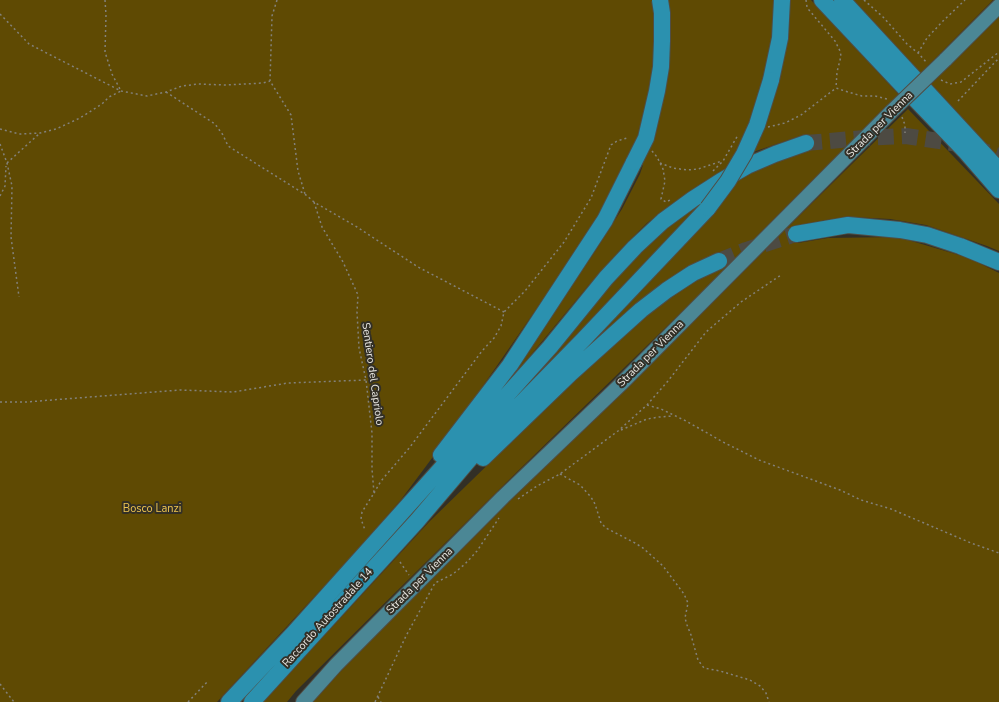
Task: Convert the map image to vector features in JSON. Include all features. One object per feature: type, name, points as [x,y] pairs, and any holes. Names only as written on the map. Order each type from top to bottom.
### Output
[{"type":"highway","points":[[391,524],[402,504],[510,365],[604,220],[634,162],[646,138],[661,67],[662,41],[660,0]]},
{"type":"highway","points":[[417,521],[490,435],[708,208],[728,181],[744,154],[757,125],[771,80],[780,38],[782,0]]},
{"type":"highway","points":[[822,0],[863,32],[927,93],[999,170]]},
{"type":"highway","points":[[842,0],[863,32],[999,190]]},
{"type":"highway","points":[[391,524],[550,347],[606,278],[663,221],[693,199],[747,166],[806,143]]},
{"type":"highway","points":[[796,234],[848,225],[900,230],[928,235],[999,262]]},
{"type":"highway","points":[[417,521],[615,333],[667,290],[693,273],[719,261]]},
{"type":"highway","name":"Raccordo Autostradale 14","points":[[252,702],[417,521]]},
{"type":"highway","name":"Raccordo Autostradale 14","points":[[229,702],[309,616],[391,524]]},
{"type":"main road","name":"Strada per Vienna","points":[[303,702],[336,665],[503,497],[621,384],[999,6]]},
{"type":"path","points":[[105,0],[105,52],[112,74],[121,90]]},
{"type":"path","points":[[277,0],[272,22],[270,81],[291,115],[298,171],[306,195]]},
{"type":"path","points":[[766,127],[785,123],[801,115],[836,88],[837,72],[842,56],[834,41],[808,10],[806,0]]},
{"type":"path","points":[[864,0],[883,17],[906,44],[918,53],[929,66]]},
{"type":"path","points":[[918,53],[927,38],[942,21],[965,0]]},
{"type":"path","points":[[0,14],[29,44],[121,90],[147,96],[166,92],[182,86],[198,84],[226,85],[263,83],[270,81]]},
{"type":"path","points":[[940,80],[950,84],[961,82],[999,52]]},
{"type":"path","points":[[958,100],[999,58]]},
{"type":"path","points":[[836,88],[862,96],[876,96],[887,99],[906,125],[905,132]]},
{"type":"path","points":[[0,129],[19,134],[40,133],[56,129],[80,118],[121,90]]},
{"type":"path","points":[[166,92],[215,124],[223,135],[228,146],[306,195],[314,202],[357,227],[418,266],[504,312]]},
{"type":"path","points":[[0,196],[5,186],[6,163],[40,133]]},
{"type":"path","points":[[708,175],[723,161],[731,149],[736,137],[741,133]]},
{"type":"path","points":[[365,530],[361,519],[362,512],[381,481],[410,447],[482,351],[494,338],[501,326],[504,312],[525,291],[564,242],[591,198],[611,145],[617,141],[627,138]]},
{"type":"path","points":[[0,144],[12,186],[11,237],[19,297]]},
{"type":"path","points":[[650,148],[660,164],[666,181],[661,199],[666,202],[676,196]]},
{"type":"path","points":[[660,164],[687,170],[698,169],[723,161]]},
{"type":"path","name":"Sentiero del Capriolo","points":[[314,202],[322,227],[343,262],[358,295],[356,312],[359,348],[366,380],[372,433],[374,493]]},
{"type":"path","points":[[516,500],[537,486],[560,474],[618,431],[647,406],[706,332],[741,302],[781,275]]},
{"type":"path","points":[[0,402],[26,402],[180,390],[233,392],[288,383],[366,380]]},
{"type":"path","points":[[647,406],[654,406],[675,416],[759,460],[840,490],[861,500],[891,509],[971,543],[999,553]]},
{"type":"path","points":[[618,431],[647,419],[675,416]]},
{"type":"path","points":[[560,474],[580,485],[591,497],[595,504],[601,523],[606,528],[643,548],[663,566],[684,594],[688,603],[685,618],[687,626],[698,660],[704,668],[750,680],[760,686],[766,694],[769,702]]},
{"type":"path","points":[[375,702],[406,636],[420,613],[435,583],[453,574],[465,564],[477,550],[494,523],[502,514]]},
{"type":"path","points":[[400,562],[416,585]]},
{"type":"path","points":[[188,702],[208,681]]},
{"type":"path","points":[[0,684],[14,702]]},
{"type":"path","points":[[378,697],[381,702]]},
{"type":"green space","name":"Bosco Lanzi","points":[[0,0],[776,0],[778,81],[789,32],[790,0],[811,0],[900,96],[729,266],[521,468],[296,691],[287,702],[263,702],[429,522],[589,366],[647,316],[688,285],[722,268],[639,303],[575,358],[400,529],[398,527],[605,290],[637,255],[670,225],[702,202],[739,178],[771,162],[804,153],[806,143],[803,135],[756,151],[699,185],[647,223],[620,250],[588,286],[467,432],[592,256],[622,209],[643,165],[634,162],[578,249],[444,442],[400,501],[351,557],[217,702],[0,702]]},
{"type":"green space","points":[[850,0],[993,0],[919,75]]},
{"type":"green space","points":[[999,15],[999,158],[929,86]]},
{"type":"green space","points":[[908,109],[999,204],[999,251],[926,225],[890,219],[853,217],[826,220],[793,227],[798,243],[828,238],[898,237],[969,258],[999,273],[999,702],[308,702],[386,621]]},
{"type":"tunnel","points":[[806,143],[906,136],[965,145],[999,156]]},
{"type":"tunnel","points":[[719,261],[746,250],[796,234]]}]
